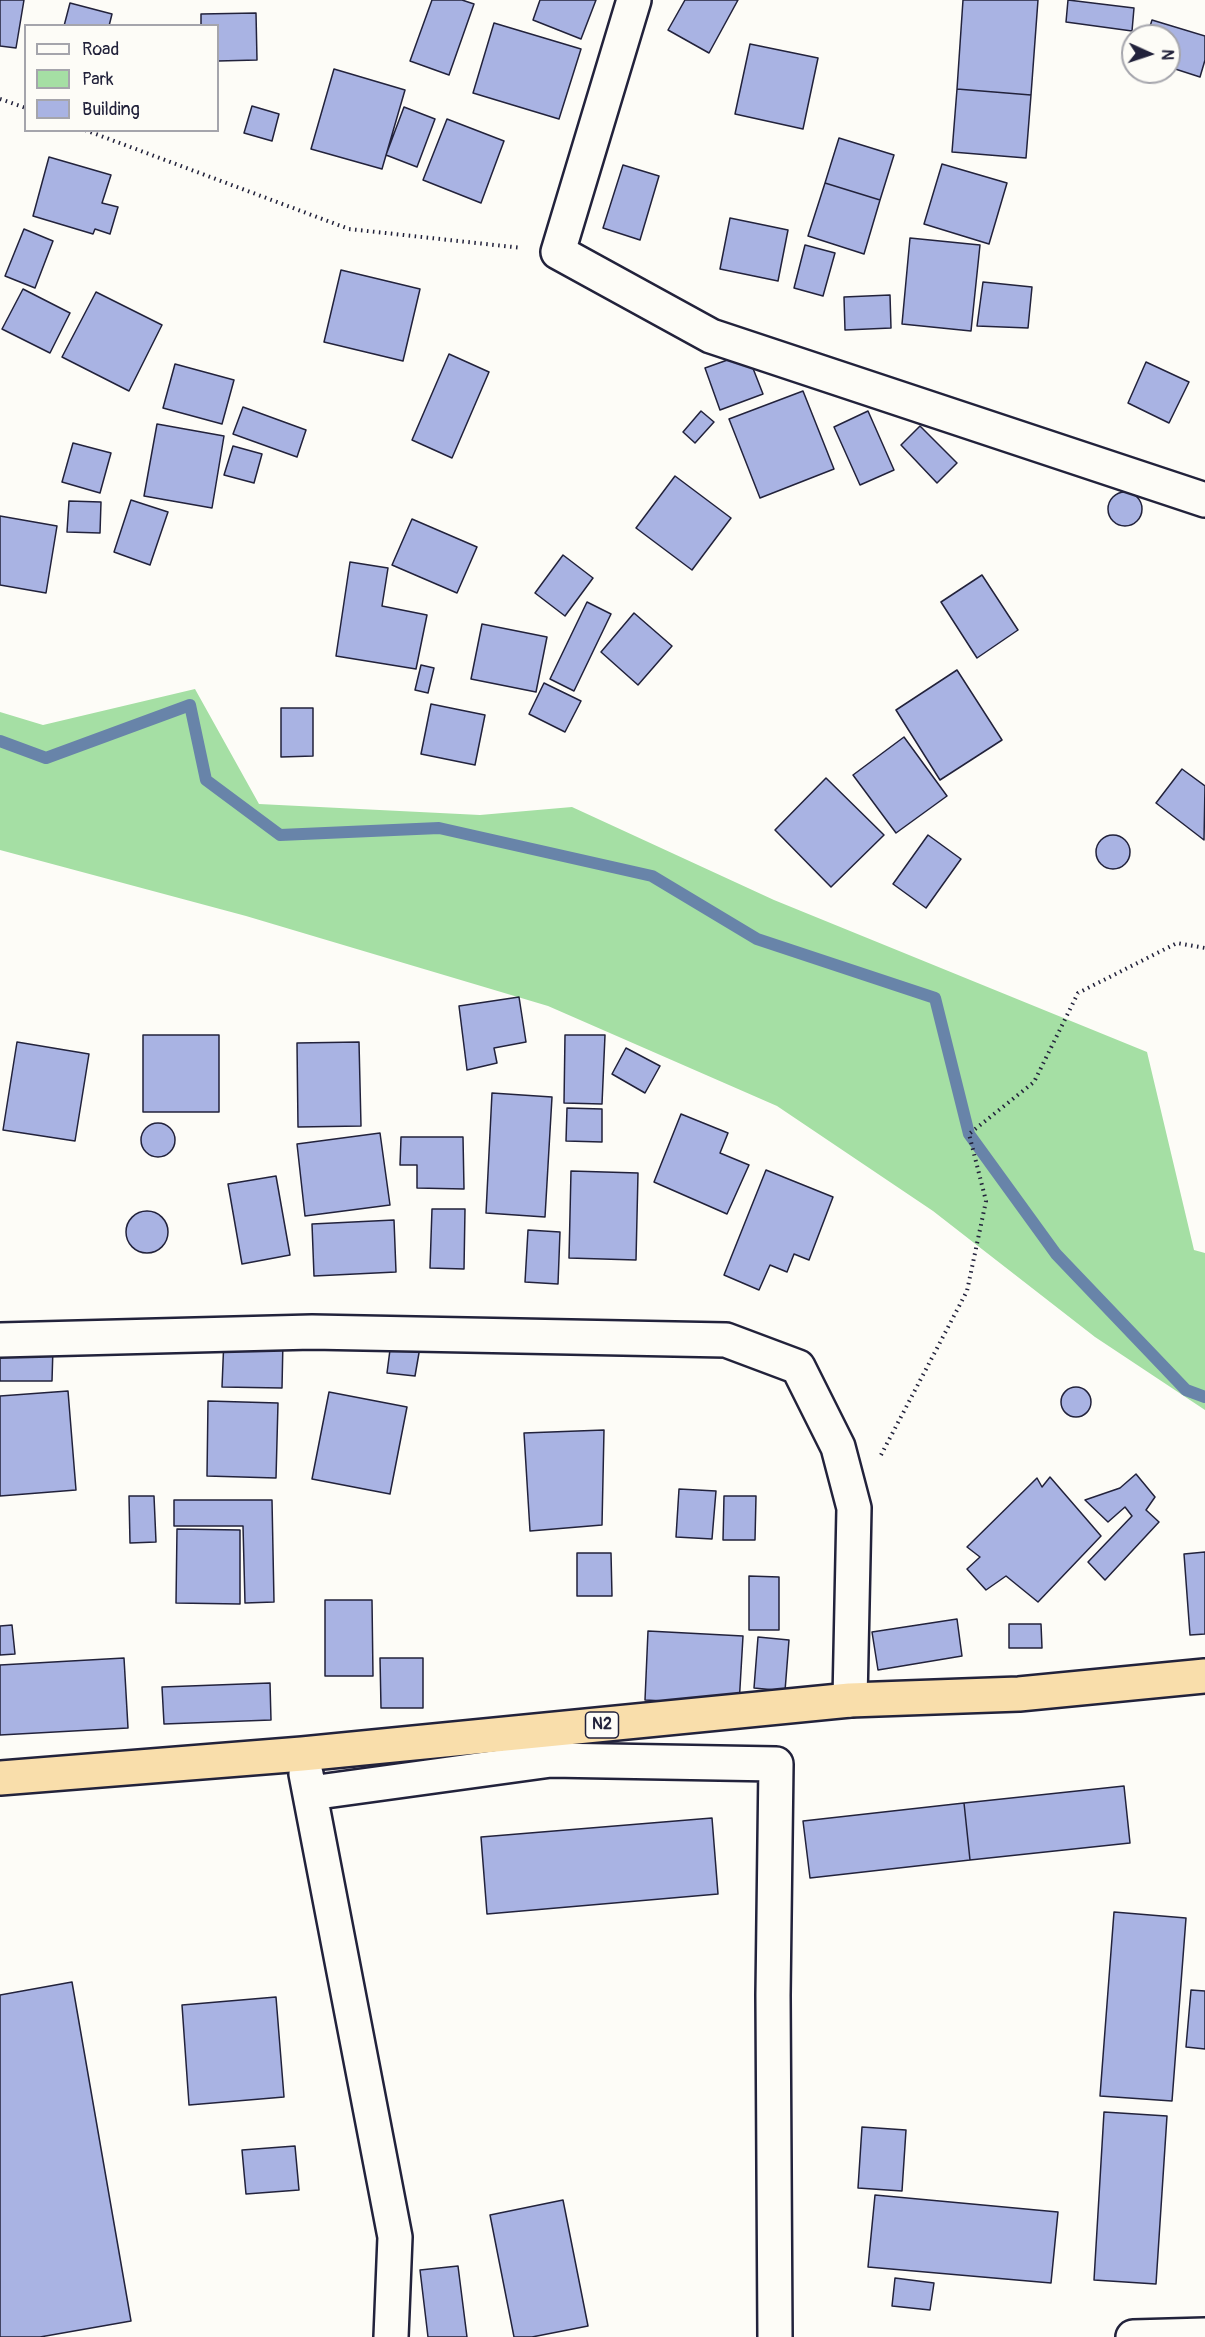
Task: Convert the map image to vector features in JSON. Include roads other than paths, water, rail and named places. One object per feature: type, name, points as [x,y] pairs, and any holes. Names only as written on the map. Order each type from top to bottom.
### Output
[{"type":"highway","name":"N2","points":[[0,1778],[302,1754],[850,1700],[1019,1694],[1205,1676]]},
{"type":"street","points":[[634,0],[558,252],[711,336],[1205,500]]},
{"type":"street","points":[[0,1340],[312,1332],[726,1340],[798,1367],[838,1447],[854,1508],[850,1700]]},
{"type":"street","points":[[302,1754],[395,2237],[391,2337]]},
{"type":"street","points":[[311,1793],[551,1760],[776,1764],[773,1995],[775,2337]]},
{"type":"street","points":[[1133,2337],[1205,2335]]},
{"type":"waterway","points":[[0,741],[46,758],[190,705],[206,780],[280,835],[439,828],[652,876],[757,939],[935,998],[969,1134],[1056,1254],[1186,1390],[1205,1397]]}]
